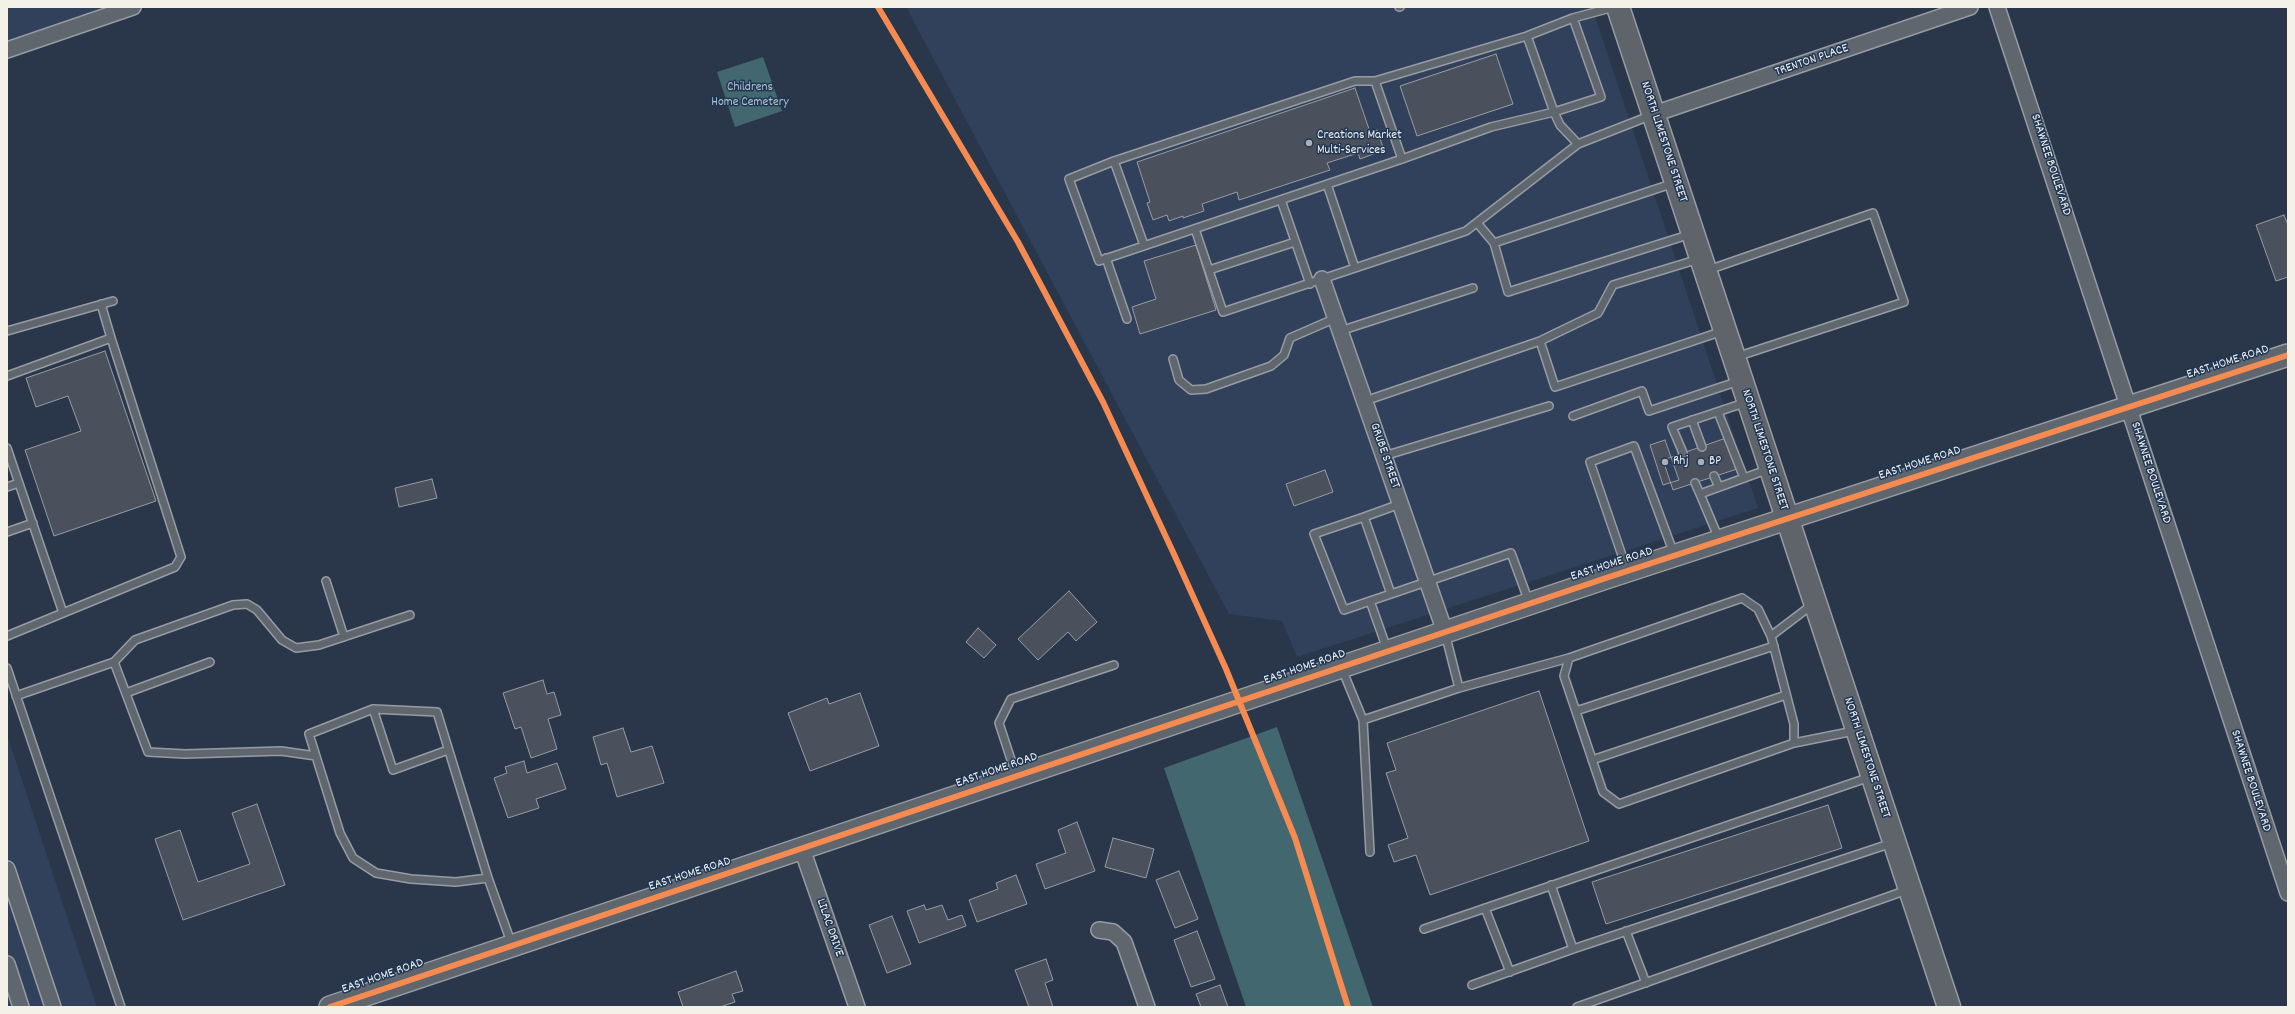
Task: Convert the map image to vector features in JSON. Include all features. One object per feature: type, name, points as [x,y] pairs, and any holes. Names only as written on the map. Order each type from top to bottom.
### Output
[{"type":"main road","name":"NORTH LIMESTONE STREET","points":[[1618,7],[1726,330],[1748,402],[1948,1007]]},
{"type":"street","points":[[7,50],[107,11],[133,7]]},
{"type":"street","name":"TRENTON PLACE","points":[[1654,114],[1970,7]]},
{"type":"street","name":"SHAWNEE BOULEVARD","points":[[1997,7],[2288,893]]},
{"type":"street","name":"GRUBE STREET","points":[[1316,281],[1338,324],[1445,632]]},
{"type":"street","name":"EAST HOME ROAD","points":[[330,1007],[1628,571],[2288,355]]},
{"type":"street","name":"LILAC DRIVE","points":[[802,849],[857,1007]]},
{"type":"street","points":[[7,869],[53,1007]]},
{"type":"street","points":[[1099,930],[1113,932],[1124,942],[1147,1007]]},
{"type":"street","points":[[7,964],[21,1007]]},
{"type":"lane","points":[[1573,18],[1601,97],[1554,112],[1491,127],[1402,159],[1099,261],[1068,179],[1114,161],[1355,81],[1376,81],[1527,36],[1573,18],[1614,7]]},
{"type":"lane","points":[[1527,36],[1560,125],[1578,144]]},
{"type":"lane","points":[[1376,81],[1402,159]]},
{"type":"lane","points":[[1195,229],[1223,312],[1466,231],[1478,224],[1578,144],[1654,114]]},
{"type":"lane","points":[[1114,161],[1144,245]]},
{"type":"lane","points":[[1494,243],[1676,182]]},
{"type":"lane","points":[[1327,184],[1355,268]]},
{"type":"lane","points":[[1281,200],[1296,242],[1316,281]]},
{"type":"lane","points":[[1365,401],[1540,341],[1598,313],[1613,285],[1704,265],[1874,212],[1904,302],[1734,357]]},
{"type":"lane","points":[[1478,224],[1494,243],[1508,292],[1693,233]]},
{"type":"lane","points":[[1209,270],[1296,242]]},
{"type":"lane","points":[[1106,258],[1127,319]]},
{"type":"lane","points":[[1173,359],[1179,380],[1191,390],[1206,389],[1271,366],[1284,355],[1290,338],[1473,288]]},
{"type":"lane","points":[[7,331],[112,301]]},
{"type":"lane","points":[[7,636],[175,567],[180,557],[101,304]]},
{"type":"lane","points":[[1540,341],[1555,387],[1726,330]]},
{"type":"lane","points":[[7,376],[111,338]]},
{"type":"lane","points":[[1573,416],[1642,391],[1649,411],[1741,380]]},
{"type":"lane","points":[[1683,453],[1672,427],[1748,402]]},
{"type":"lane","points":[[1384,456],[1549,406]]},
{"type":"lane","points":[[1718,412],[1744,478]]},
{"type":"lane","points":[[1692,420],[1702,447]]},
{"type":"lane","points":[[1628,571],[1590,462],[1634,446],[1675,556]]},
{"type":"lane","points":[[7,448],[63,613]]},
{"type":"lane","points":[[1700,494],[1770,468]]},
{"type":"lane","points":[[1714,476],[1719,487]]},
{"type":"lane","points":[[1695,482],[1720,541]]},
{"type":"lane","points":[[7,487],[19,483]]},
{"type":"lane","points":[[1400,504],[1314,534],[1344,610],[1511,553],[1530,604]]},
{"type":"lane","points":[[1364,517],[1391,594]]},
{"type":"lane","points":[[7,532],[33,523]]},
{"type":"lane","points":[[326,581],[344,637]]},
{"type":"lane","points":[[1363,720],[1459,688],[1569,658],[1742,598],[1758,609],[1771,636],[1794,724],[1794,743]]},
{"type":"lane","points":[[1370,601],[1388,652]]},
{"type":"lane","points":[[1771,636],[1815,602]]},
{"type":"lane","points":[[16,696],[114,662],[135,640],[233,605],[247,604],[257,610],[282,640],[296,648],[319,645],[410,615]]},
{"type":"lane","points":[[1445,632],[1459,688]]},
{"type":"lane","points":[[1576,711],[1774,646]]},
{"type":"lane","points":[[1569,658],[1564,676],[1592,760],[1603,792],[1619,804],[1794,743],[1857,730]]},
{"type":"lane","points":[[114,662],[148,752],[185,754],[281,751],[316,756]]},
{"type":"lane","points":[[126,693],[210,662]]},
{"type":"lane","points":[[1016,777],[999,723],[1011,699],[1114,665]]},
{"type":"lane","points":[[1342,667],[1363,720],[1370,852]]},
{"type":"lane","points":[[7,668],[10,687],[16,696],[121,1007]]},
{"type":"lane","points":[[1592,760],[1786,695]]},
{"type":"lane","points":[[373,709],[393,770],[448,750]]},
{"type":"lane","points":[[488,878],[456,882],[411,879],[376,873],[353,858],[340,833],[308,734],[373,709],[437,712],[488,878],[512,946]]},
{"type":"lane","points":[[1424,929],[1872,776]]},
{"type":"lane","points":[[1472,985],[1626,931],[1894,842]]},
{"type":"lane","points":[[1551,885],[1573,949]]},
{"type":"lane","points":[[1578,1007],[1910,889]]},
{"type":"lane","points":[[1486,908],[1510,972]]},
{"type":"lane","points":[[1626,931],[1646,983]]},
{"type":"shaded area","points":[[7,7],[133,7],[7,50]]},
{"type":"shaded area","points":[[906,7],[1592,7],[1758,508],[1297,657],[1282,621],[1229,614]]},
{"type":"shaded area","points":[[7,735],[97,1007],[7,1007]]},
{"type":"green space","name":"Childrens Home Cemetery","points":[[763,57],[782,111],[735,127],[717,72]]},
{"type":"green space","points":[[1277,727],[1373,1007],[1246,1007],[1164,768]]},
{"type":"building","points":[[1496,54],[1513,104],[1417,136],[1400,86]]},
{"type":"building","points":[[1355,88],[1370,132],[1377,130],[1384,150],[1360,159],[1358,153],[1327,163],[1330,170],[1239,200],[1237,192],[1202,204],[1204,211],[1183,218],[1183,216],[1169,221],[1167,215],[1153,220],[1147,203],[1150,202],[1137,162]]},
{"type":"building","points":[[2284,215],[2288,225],[2288,277],[2276,281],[2256,225]]},
{"type":"building","points":[[1196,245],[1216,310],[1140,334],[1132,307],[1156,299],[1144,261]]},
{"type":"building","points":[[105,351],[156,501],[54,536],[25,450],[81,431],[68,396],[36,407],[26,378]]},
{"type":"building","points":[[1726,438],[1737,469],[1673,490],[1663,460]]},
{"type":"building","points":[[1665,440],[1679,480],[1663,485],[1650,445]]},
{"type":"building","points":[[1325,470],[1333,492],[1294,506],[1286,484]]},
{"type":"building","points":[[432,479],[437,498],[399,507],[395,488]]},
{"type":"building","points":[[1069,591],[1097,622],[1076,641],[1068,632],[1038,660],[1018,639]]},
{"type":"building","points":[[978,628],[996,645],[984,658],[966,642]]},
{"type":"building","points":[[543,680],[547,694],[554,692],[561,715],[548,719],[557,749],[531,758],[521,727],[515,729],[503,693]]},
{"type":"building","points":[[1539,691],[1589,841],[1430,895],[1416,855],[1394,862],[1388,845],[1408,838],[1386,773],[1396,770],[1387,743]]},
{"type":"building","points":[[860,693],[879,746],[810,771],[788,713],[827,698],[829,704]]},
{"type":"building","points":[[623,728],[631,752],[652,746],[664,783],[617,797],[607,763],[601,765],[593,737]]},
{"type":"building","points":[[524,761],[527,773],[557,763],[566,789],[536,799],[539,808],[508,818],[494,778],[507,773],[505,767]]},
{"type":"building","points":[[257,804],[285,885],[183,920],[155,839],[180,830],[198,882],[250,864],[232,813]]},
{"type":"building","points":[[1828,805],[1842,848],[1606,924],[1592,882]]},
{"type":"building","points":[[1077,822],[1095,871],[1045,889],[1036,864],[1066,853],[1058,830]]},
{"type":"building","points":[[1113,838],[1154,849],[1146,878],[1105,867]]},
{"type":"building","points":[[1179,871],[1198,919],[1175,928],[1156,880]]},
{"type":"building","points":[[1016,875],[1027,904],[977,922],[969,900],[998,889],[996,883]]},
{"type":"building","points":[[924,905],[926,910],[942,905],[948,920],[962,915],[966,926],[919,943],[907,911]]},
{"type":"building","points":[[892,916],[911,964],[887,973],[869,925]]},
{"type":"building","points":[[1197,931],[1215,979],[1191,987],[1174,940]]},
{"type":"building","points":[[1046,959],[1053,980],[1045,983],[1053,1007],[1029,1007],[1015,970]]},
{"type":"building","points":[[736,971],[743,991],[732,994],[735,1002],[720,1007],[683,1007],[678,992]]},
{"type":"building","points":[[1220,985],[1228,1007],[1201,1007],[1196,994]]},
{"type":"cycle path","points":[[878,7],[1018,242],[1103,402],[1226,669],[1295,838],[1348,1007]]},
{"type":"cycle path","points":[[330,1007],[1609,577],[2288,355]]},
{"type":"place","name":"Creations Market Multi-Services","points":[[1309,143]]},
{"type":"place","name":"Rhj","points":[[1665,462]]},
{"type":"place","name":"BP","points":[[1701,462]]}]
